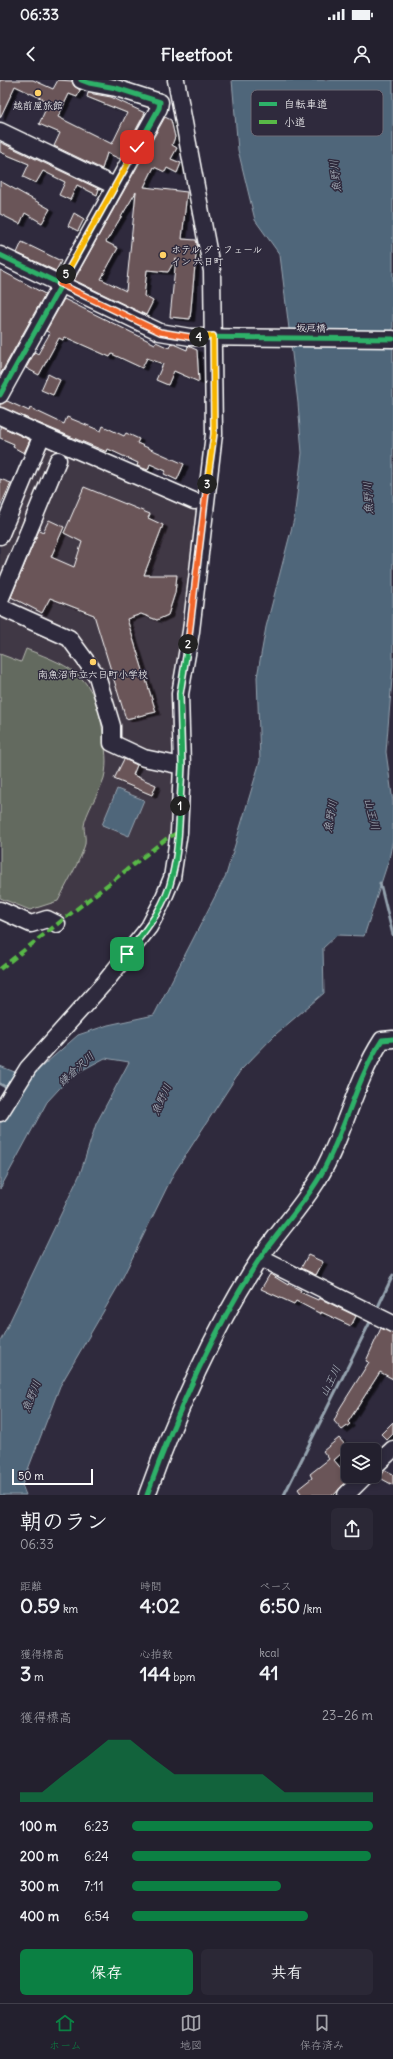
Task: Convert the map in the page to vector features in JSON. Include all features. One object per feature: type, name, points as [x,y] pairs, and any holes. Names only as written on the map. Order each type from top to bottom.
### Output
[{"type":"street","points":[[0,395],[60,284],[159,108],[160,102],[116,88],[81,80]]},
{"type":"street","points":[[0,1113],[28,1068],[110,975],[149,927],[162,904],[173,871],[179,832],[182,766],[180,694],[191,631],[214,434],[221,336],[212,271],[176,80]]},
{"type":"street","points":[[0,131],[115,186]]},
{"type":"street","name":"坂戸橋","points":[[0,255],[160,332],[190,337],[221,336],[393,339]]},
{"type":"street","points":[[0,416],[194,501]]},
{"type":"street","points":[[0,536],[42,435]]},
{"type":"street","points":[[0,600],[58,460]]},
{"type":"street","points":[[0,607],[69,638],[97,676],[112,726],[112,743],[144,758],[182,766]]},
{"type":"street","points":[[0,910],[31,924],[47,919],[58,924]]},
{"type":"street","points":[[147,1495],[168,1435],[201,1366],[239,1294],[260,1258],[319,1178],[337,1141],[372,1055],[382,1040],[393,1038]]},
{"type":"street","points":[[260,1258],[381,1318]]},
{"type":"street","points":[[381,1460],[393,1449]]},
{"type":"street","points":[[346,1495],[358,1483]]},
{"type":"shaded area","name":"南魚沼市立六日町小学校","points":[[42,435],[205,510],[191,631],[179,832],[165,839],[57,924],[0,910],[0,536]]},
{"type":"green space","points":[[26,649],[58,662],[70,669],[80,677],[88,687],[95,699],[99,714],[106,761],[104,778],[85,821],[85,844],[73,872],[58,901],[30,910],[0,898],[0,654],[21,662]]},
{"type":"water","points":[[232,80],[393,80],[393,666],[386,752],[393,802],[393,839],[389,859],[364,936],[337,935],[323,948],[324,993],[276,1034],[240,1071],[174,1173],[120,1283],[60,1386],[22,1485],[26,1495],[0,1495],[0,1342],[80,1174],[96,1124],[129,1062],[105,1058],[71,1076],[47,1102],[0,1189],[0,1123],[18,1094],[0,1083],[0,1066],[29,1078],[78,1035],[108,1025],[154,1015],[226,875],[260,761],[257,677],[266,627],[294,519],[302,453],[298,403],[280,255],[255,220],[238,150]]},
{"type":"water","points":[[117,789],[144,800],[129,836],[102,825]]},
{"type":"building","points":[[0,80],[33,80],[53,89],[58,80],[72,81],[74,86],[80,90],[77,97],[69,94],[58,117],[112,144],[127,113],[87,97],[88,93],[111,97],[145,113],[120,159],[107,153],[102,169],[54,146],[60,133],[39,124],[49,102],[15,86],[0,118]]},
{"type":"building","points":[[165,117],[171,120],[175,137],[172,145],[177,148],[171,159],[181,163],[177,173],[167,168],[165,172],[154,167],[144,187],[187,192],[182,239],[196,240],[197,244],[190,319],[170,317],[176,258],[168,272],[147,270],[144,296],[153,301],[146,315],[74,280]],"holes":[[[136,192],[126,291],[101,279],[118,248],[106,242]]]},
{"type":"building","points":[[0,142],[99,189],[97,195],[77,185],[70,200],[59,195],[65,182],[43,171],[36,183],[23,177],[29,164],[0,152]]},
{"type":"building","points":[[0,181],[50,209],[42,223],[25,213],[20,224],[0,214]]},
{"type":"building","points":[[74,213],[84,219],[78,231],[68,226]]},
{"type":"building","points":[[22,242],[61,261],[56,271],[17,253]]},
{"type":"building","points":[[0,270],[45,294],[0,375]]},
{"type":"building","points":[[64,299],[155,344],[156,342],[169,348],[171,343],[187,350],[188,346],[197,350],[199,382],[174,371],[168,385],[156,380],[163,364],[147,358],[142,368],[112,354],[110,357],[65,337],[63,340],[59,338],[39,375],[26,368],[35,352],[38,354],[50,333],[46,331]]},
{"type":"building","points":[[48,374],[60,380],[53,395],[41,390]]},
{"type":"building","points":[[7,401],[29,411],[30,408],[64,424],[67,417],[101,431],[103,426],[124,436],[126,433],[139,439],[137,443],[184,464],[177,480],[164,474],[166,471],[150,464],[148,470],[137,466],[138,463],[108,449],[107,452],[0,407],[0,404]]},
{"type":"building","points":[[0,426],[30,440],[24,453],[13,447],[14,444],[0,438]]},
{"type":"building","points":[[0,479],[11,483],[0,507]]},
{"type":"building","points":[[84,487],[150,514],[148,518],[163,525],[144,575],[177,575],[175,593],[168,615],[157,620],[141,614],[127,619],[156,712],[126,719],[94,615],[50,598],[42,613],[11,597],[39,530],[43,532],[49,520],[64,527],[51,557],[74,567],[82,542],[64,533]]},
{"type":"building","points":[[124,759],[137,765],[133,775],[156,785],[152,795],[114,779]]},
{"type":"building","points":[[308,1255],[323,1262],[316,1275],[301,1268]]},
{"type":"building","points":[[270,1274],[288,1285],[301,1290],[300,1292],[318,1300],[319,1298],[356,1316],[351,1326],[321,1312],[321,1314],[296,1301],[294,1304],[261,1289]]},
{"type":"building","points":[[381,1328],[393,1333],[393,1379],[380,1372],[348,1422],[350,1424],[342,1430],[334,1421],[340,1408],[369,1362],[366,1361]]},
{"type":"building","points":[[393,1422],[393,1434],[387,1440],[381,1434]]},
{"type":"building","points":[[339,1438],[344,1443],[341,1443],[341,1454],[334,1460],[341,1468],[341,1483],[345,1483],[334,1495],[302,1495],[298,1489],[312,1478],[310,1474],[329,1459],[323,1451]]},
{"type":"building","points":[[385,1470],[393,1474],[393,1485],[381,1479]]},
{"type":"waterway","name":"山王川","points":[[380,883],[393,935]]},
{"type":"waterway","points":[[0,1084],[9,1089]]},
{"type":"waterway","name":"山王川","points":[[376,1311],[393,1275]]},
{"type":"waterway","name":"山王川","points":[[284,1495],[371,1320]]},
{"type":"marked path","points":[[0,969],[166,839],[179,832]]},
{"type":"cycle path","points":[[0,395],[159,108],[160,102],[116,88],[81,80]]},
{"type":"cycle path","points":[[0,255],[160,332],[190,337],[393,339]]},
{"type":"cycle path","points":[[147,1495],[183,1403],[211,1343],[260,1258],[319,1178],[336,1144],[372,1056],[382,1040],[393,1039]]},
{"type":"place","name":"越前屋旅館","points":[[38,93]]},
{"type":"place","name":"ホテル ダ・フェール イン 六日町","points":[[163,255]]},
{"type":"place","name":"南魚沼市立六日町小学校","points":[[93,662]]},
{"type":"route","points":[[127,954],[149,927],[162,904],[172,878],[179,832],[182,766],[180,694],[191,631],[214,434],[213,336],[190,337],[160,332],[60,284],[137,147]]},
{"type":"water label","name":"魚野川","points":[[335,176]]},
{"type":"water label","name":"魚野川","points":[[368,498]]},
{"type":"water label","name":"魚野川","points":[[330,816]]},
{"type":"water label","name":"鎌倉沢川","points":[[76,1069]]},
{"type":"water label","name":"魚野川","points":[[161,1099]]},
{"type":"water label","name":"魚野川","points":[[31,1396]]}]
